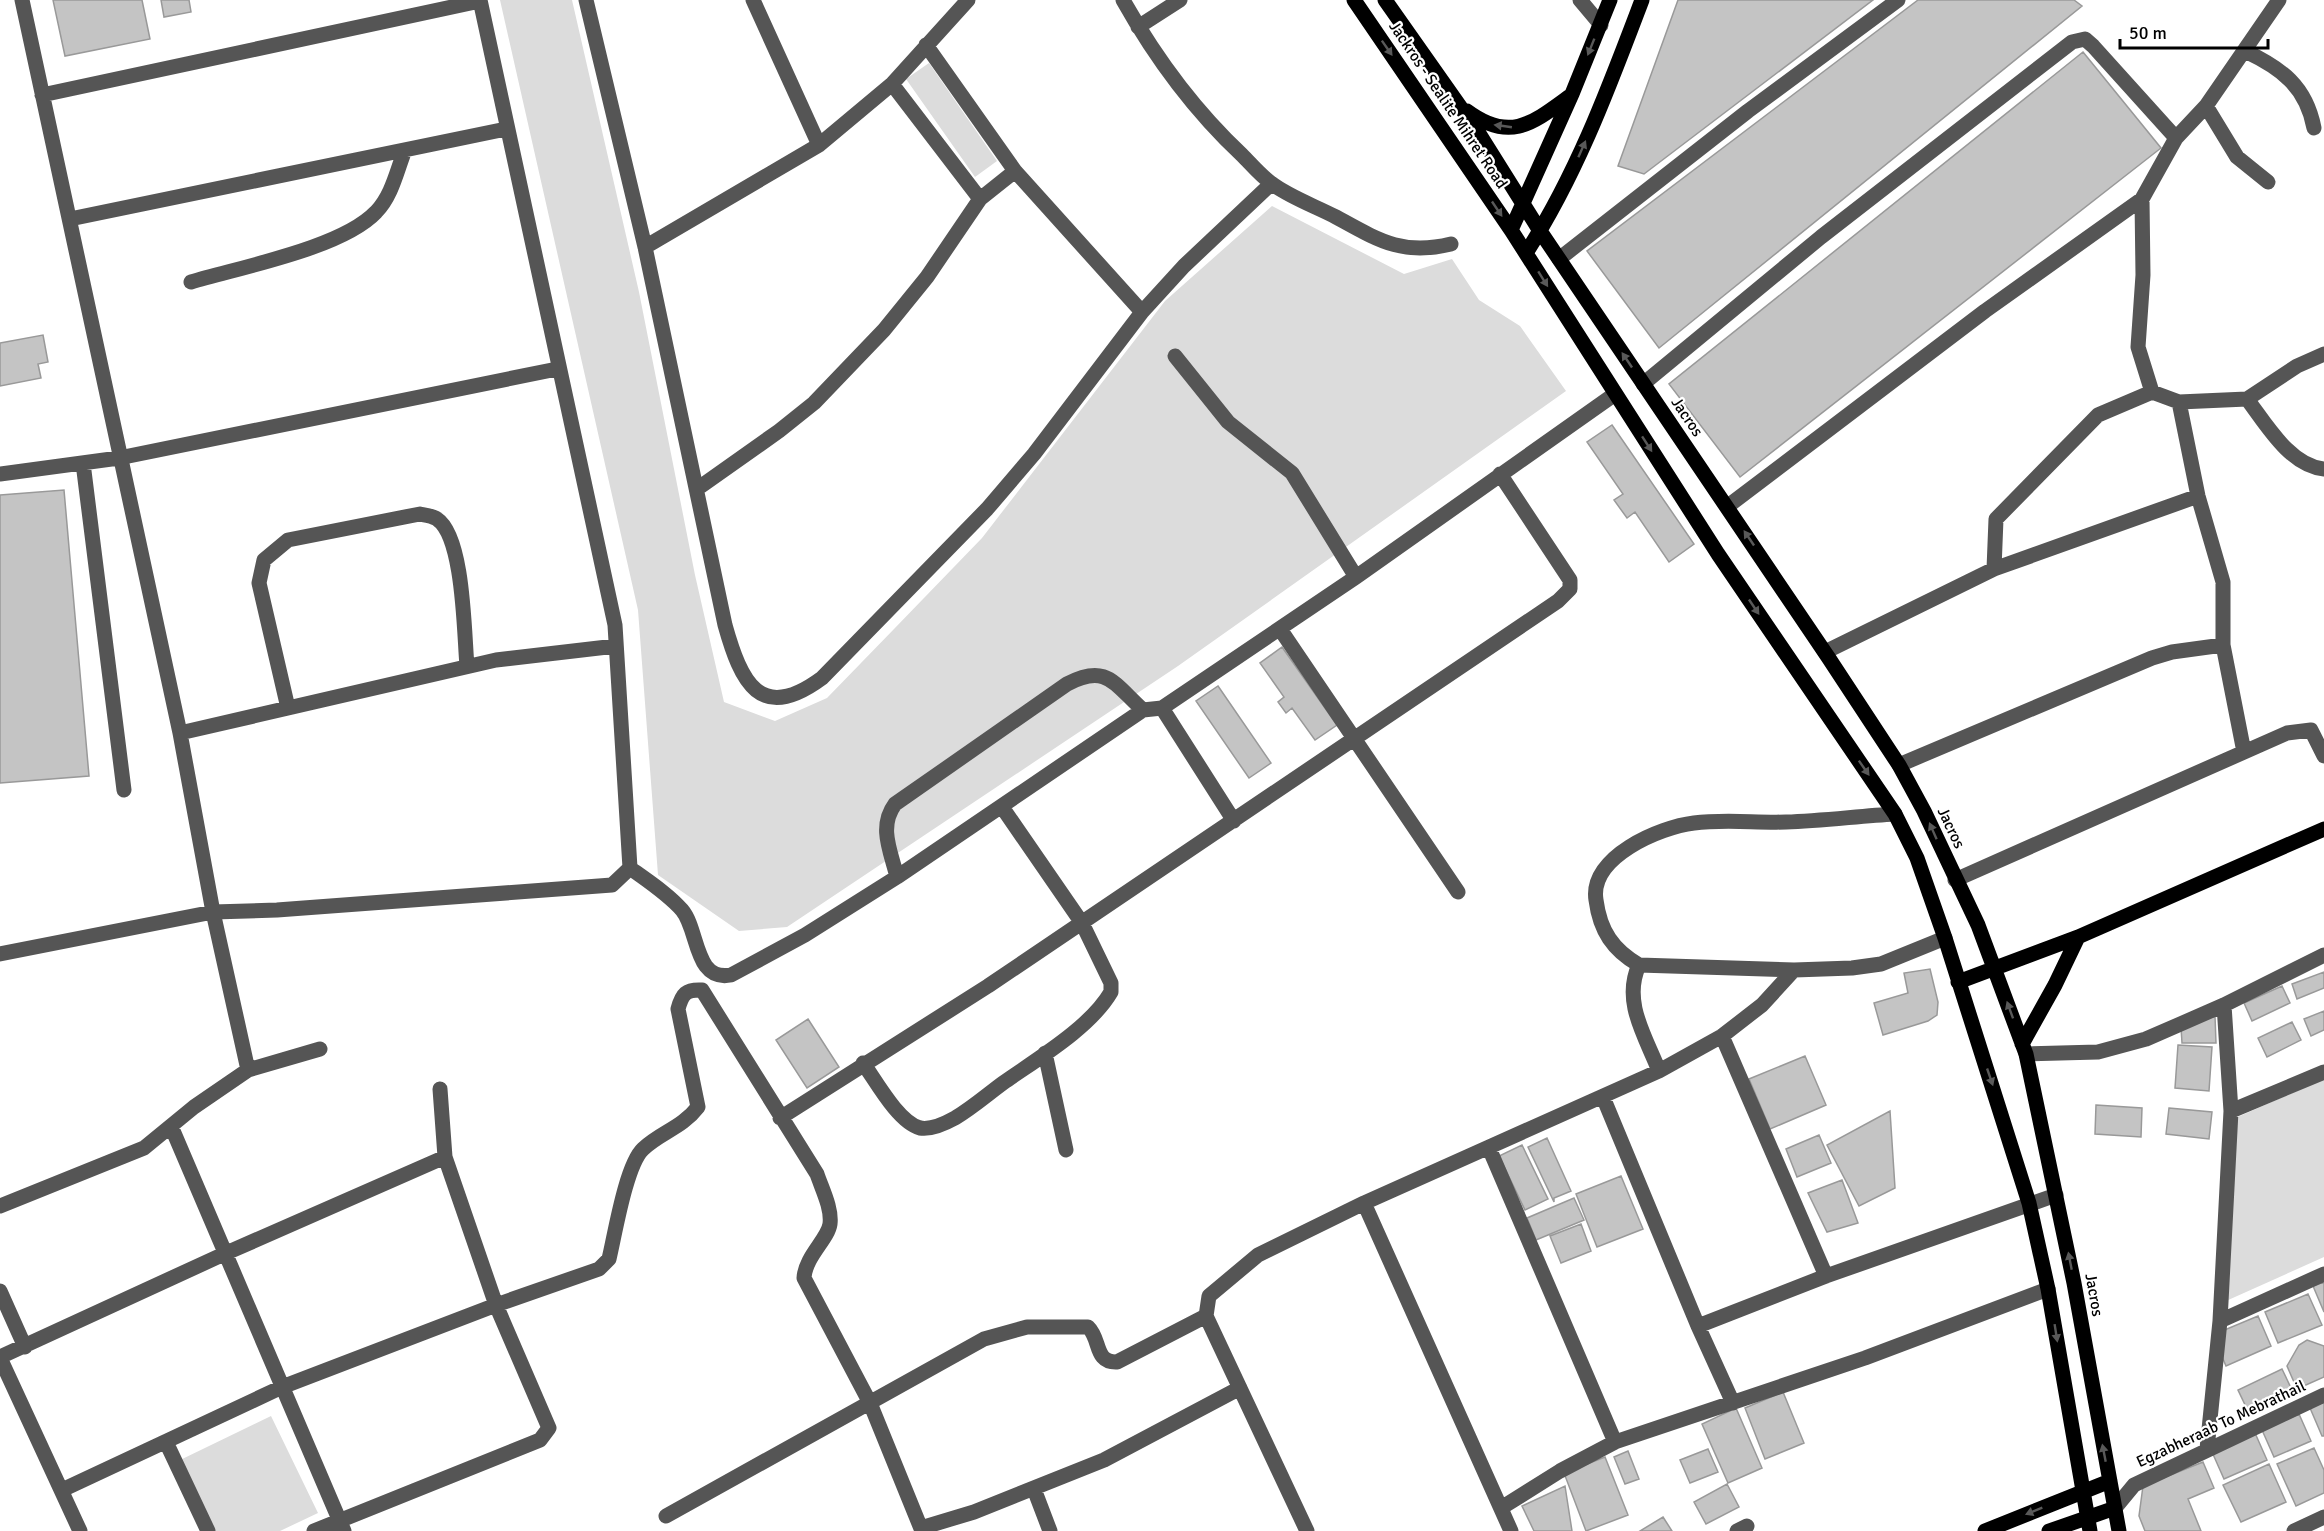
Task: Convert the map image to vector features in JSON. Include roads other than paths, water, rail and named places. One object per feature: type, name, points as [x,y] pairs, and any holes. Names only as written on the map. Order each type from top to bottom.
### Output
[{"type":"main road","name":"Jackros - Sealite Mihret Road","points":[[1354,0],[1511,230]]},
{"type":"main road","name":"Jacros","points":[[1385,0],[1478,132],[1540,231],[1642,384],[1728,506],[1899,765],[1978,925],[2024,1049],[2056,1195],[2119,1531]]},
{"type":"main road","points":[[1610,0],[1572,94],[1511,230],[1718,554],[1895,814],[1917,858],[1946,938],[2029,1203],[2048,1289],[2089,1524]]},
{"type":"main road","points":[[1526,253],[1557,202],[1599,111],[1642,0]]},
{"type":"main road","points":[[1455,101],[1480,120],[1502,128],[1517,128],[1534,122],[1572,94]]},
{"type":"main road","points":[[1958,982],[1994,966],[2078,937],[2324,830]]},
{"type":"main road","points":[[2024,1049],[2078,937]]},
{"type":"main road","points":[[1985,1531],[2110,1480]]},
{"type":"main road","points":[[2049,1531],[2089,1524],[2115,1508]]},
{"type":"street","points":[[22,0],[180,733],[213,912],[248,1070]]},
{"type":"street","points":[[42,95],[480,0],[557,369],[607,582],[616,646],[630,868],[682,910],[689,921],[704,965],[711,973],[722,976],[731,975],[805,935],[897,877],[1143,710],[1162,708],[1281,629],[1615,394]]},
{"type":"street","points":[[586,0],[645,247],[735,660],[750,686],[763,695],[783,698],[802,693],[822,678],[987,509],[1034,454],[1142,312],[1184,266],[1271,184]]},
{"type":"street","points":[[753,0],[819,145]]},
{"type":"street","points":[[645,247],[819,145],[892,84],[968,0]]},
{"type":"street","points":[[1124,0],[1138,27],[1200,112],[1271,184],[1364,232],[1401,248],[1427,250],[1451,244]]},
{"type":"street","points":[[1138,27],[1180,0]]},
{"type":"street","points":[[1580,0],[1601,24]]},
{"type":"street","points":[[1559,259],[1748,111],[1898,0]]},
{"type":"street","points":[[1728,506],[1985,311],[2142,198],[2176,138],[2206,106],[2279,0]]},
{"type":"street","points":[[1642,384],[1740,306],[1821,237],[2072,42],[2085,39],[2093,46],[2176,138]]},
{"type":"street","points":[[926,45],[1015,171],[1142,312]]},
{"type":"street","points":[[2245,51],[2283,71],[2297,87],[2311,112],[2314,128]]},
{"type":"street","points":[[892,84],[980,199]]},
{"type":"street","points":[[2206,106],[2237,157],[2268,182]]},
{"type":"street","points":[[70,219],[506,129]]},
{"type":"street","points":[[191,282],[332,241],[358,227],[376,212],[387,197],[405,150]]},
{"type":"street","points":[[697,489],[780,431],[814,403],[891,321],[927,277],[980,199],[1015,171]]},
{"type":"street","points":[[2142,198],[2143,275],[2138,347],[2152,392]]},
{"type":"street","points":[[1994,568],[1996,519],[2098,415],[2152,392],[2179,402],[2247,399],[2297,366],[2324,354]]},
{"type":"street","points":[[1175,356],[1228,422],[1292,473],[1356,577]]},
{"type":"street","points":[[0,474],[119,458],[557,369]]},
{"type":"street","points":[[2247,399],[2292,454],[2312,468],[2324,469]]},
{"type":"street","points":[[2179,402],[2198,496],[2223,582],[2223,645],[2244,752]]},
{"type":"street","points":[[83,463],[124,790]]},
{"type":"street","points":[[780,1118],[863,1063],[959,1005],[1357,739],[1558,601],[1570,589],[1570,580],[1500,474]]},
{"type":"street","points":[[1825,652],[1994,568],[2198,496]]},
{"type":"street","points":[[288,708],[259,583],[264,560],[288,540],[420,514],[437,519],[449,531],[456,550],[467,666]]},
{"type":"street","points":[[1281,629],[1458,892]]},
{"type":"street","points":[[1899,765],[2152,658],[2172,652],[2223,645]]},
{"type":"street","points":[[180,733],[496,660],[616,646]]},
{"type":"street","points":[[897,877],[885,831],[887,814],[895,804],[1067,684],[1084,675],[1098,674],[1111,681],[1143,710]]},
{"type":"street","points":[[1162,708],[1234,821]]},
{"type":"street","points":[[1955,880],[2287,734],[2311,730],[2324,756]]},
{"type":"street","points":[[863,1063],[896,1109],[921,1128],[935,1127],[955,1118],[1044,1053],[1094,1014],[1111,992],[1111,983],[1082,923],[1002,807]]},
{"type":"street","points":[[1895,814],[1786,822],[1695,823],[1675,826],[1620,852],[1599,876],[1595,897],[1599,920],[1609,941],[1624,957],[1639,966],[1794,970],[1852,968],[1881,964],[1946,938]]},
{"type":"street","points":[[0,954],[213,912],[277,910],[612,885],[630,868]]},
{"type":"street","points":[[2024,1049],[2098,1052],[2146,1039],[2224,1005],[2324,954]]},
{"type":"street","points":[[1639,966],[1631,991],[1632,1004],[1659,1071]]},
{"type":"street","points":[[1307,1531],[1206,1316],[1209,1296],[1258,1255],[1364,1203],[1659,1071],[1722,1036],[1762,1005],[1794,970]]},
{"type":"street","points":[[702,990],[711,973]]},
{"type":"street","points":[[62,1490],[282,1388],[496,1305],[599,1269],[609,1259],[632,1166],[642,1149],[687,1121],[698,1107],[678,1009],[682,995],[691,989],[702,990]]},
{"type":"street","points":[[702,990],[817,1174],[827,1203],[830,1225],[804,1268],[804,1278],[870,1403],[922,1530],[974,1512],[1104,1460],[1240,1388]]},
{"type":"street","points":[[2207,1449],[2220,1321],[2231,1112],[2224,1005]]},
{"type":"street","points":[[1722,1036],[1826,1276]]},
{"type":"street","points":[[0,1206],[144,1148],[171,1125],[248,1070],[320,1049]]},
{"type":"street","points":[[1044,1053],[1066,1150]]},
{"type":"street","points":[[2231,1112],[2324,1071]]},
{"type":"street","points":[[314,1531],[341,1525],[540,1440],[549,1428],[496,1305],[445,1157],[440,1089]]},
{"type":"street","points":[[1603,1097],[1698,1326],[1733,1403]]},
{"type":"street","points":[[171,1125],[341,1525]]},
{"type":"street","points":[[1489,1148],[1615,1442]]},
{"type":"street","points":[[80,1531],[0,1357],[224,1254],[445,1157]]},
{"type":"street","points":[[1698,1326],[1826,1276],[2056,1195]]},
{"type":"street","points":[[1364,1203],[1511,1531]]},
{"type":"street","points":[[2220,1321],[2324,1274]]},
{"type":"street","points":[[1501,1508],[1560,1471],[1615,1442],[1865,1358],[2048,1289]]},
{"type":"street","points":[[0,1291],[25,1347]]},
{"type":"street","points":[[666,1516],[984,1339],[1027,1327],[1088,1327],[1104,1359],[1118,1362],[1206,1316]]},
{"type":"street","name":"Egzabheraab To Mebrathail","points":[[2115,1508],[2134,1485],[2324,1395]]},
{"type":"street","points":[[166,1442],[208,1531]]},
{"type":"street","name":"Egzabheraab To Mebrathail","points":[[2110,1480],[2134,1485]]},
{"type":"street","points":[[1034,1488],[1050,1531]]},
{"type":"street","points":[[2294,1531],[2324,1517]]}]
